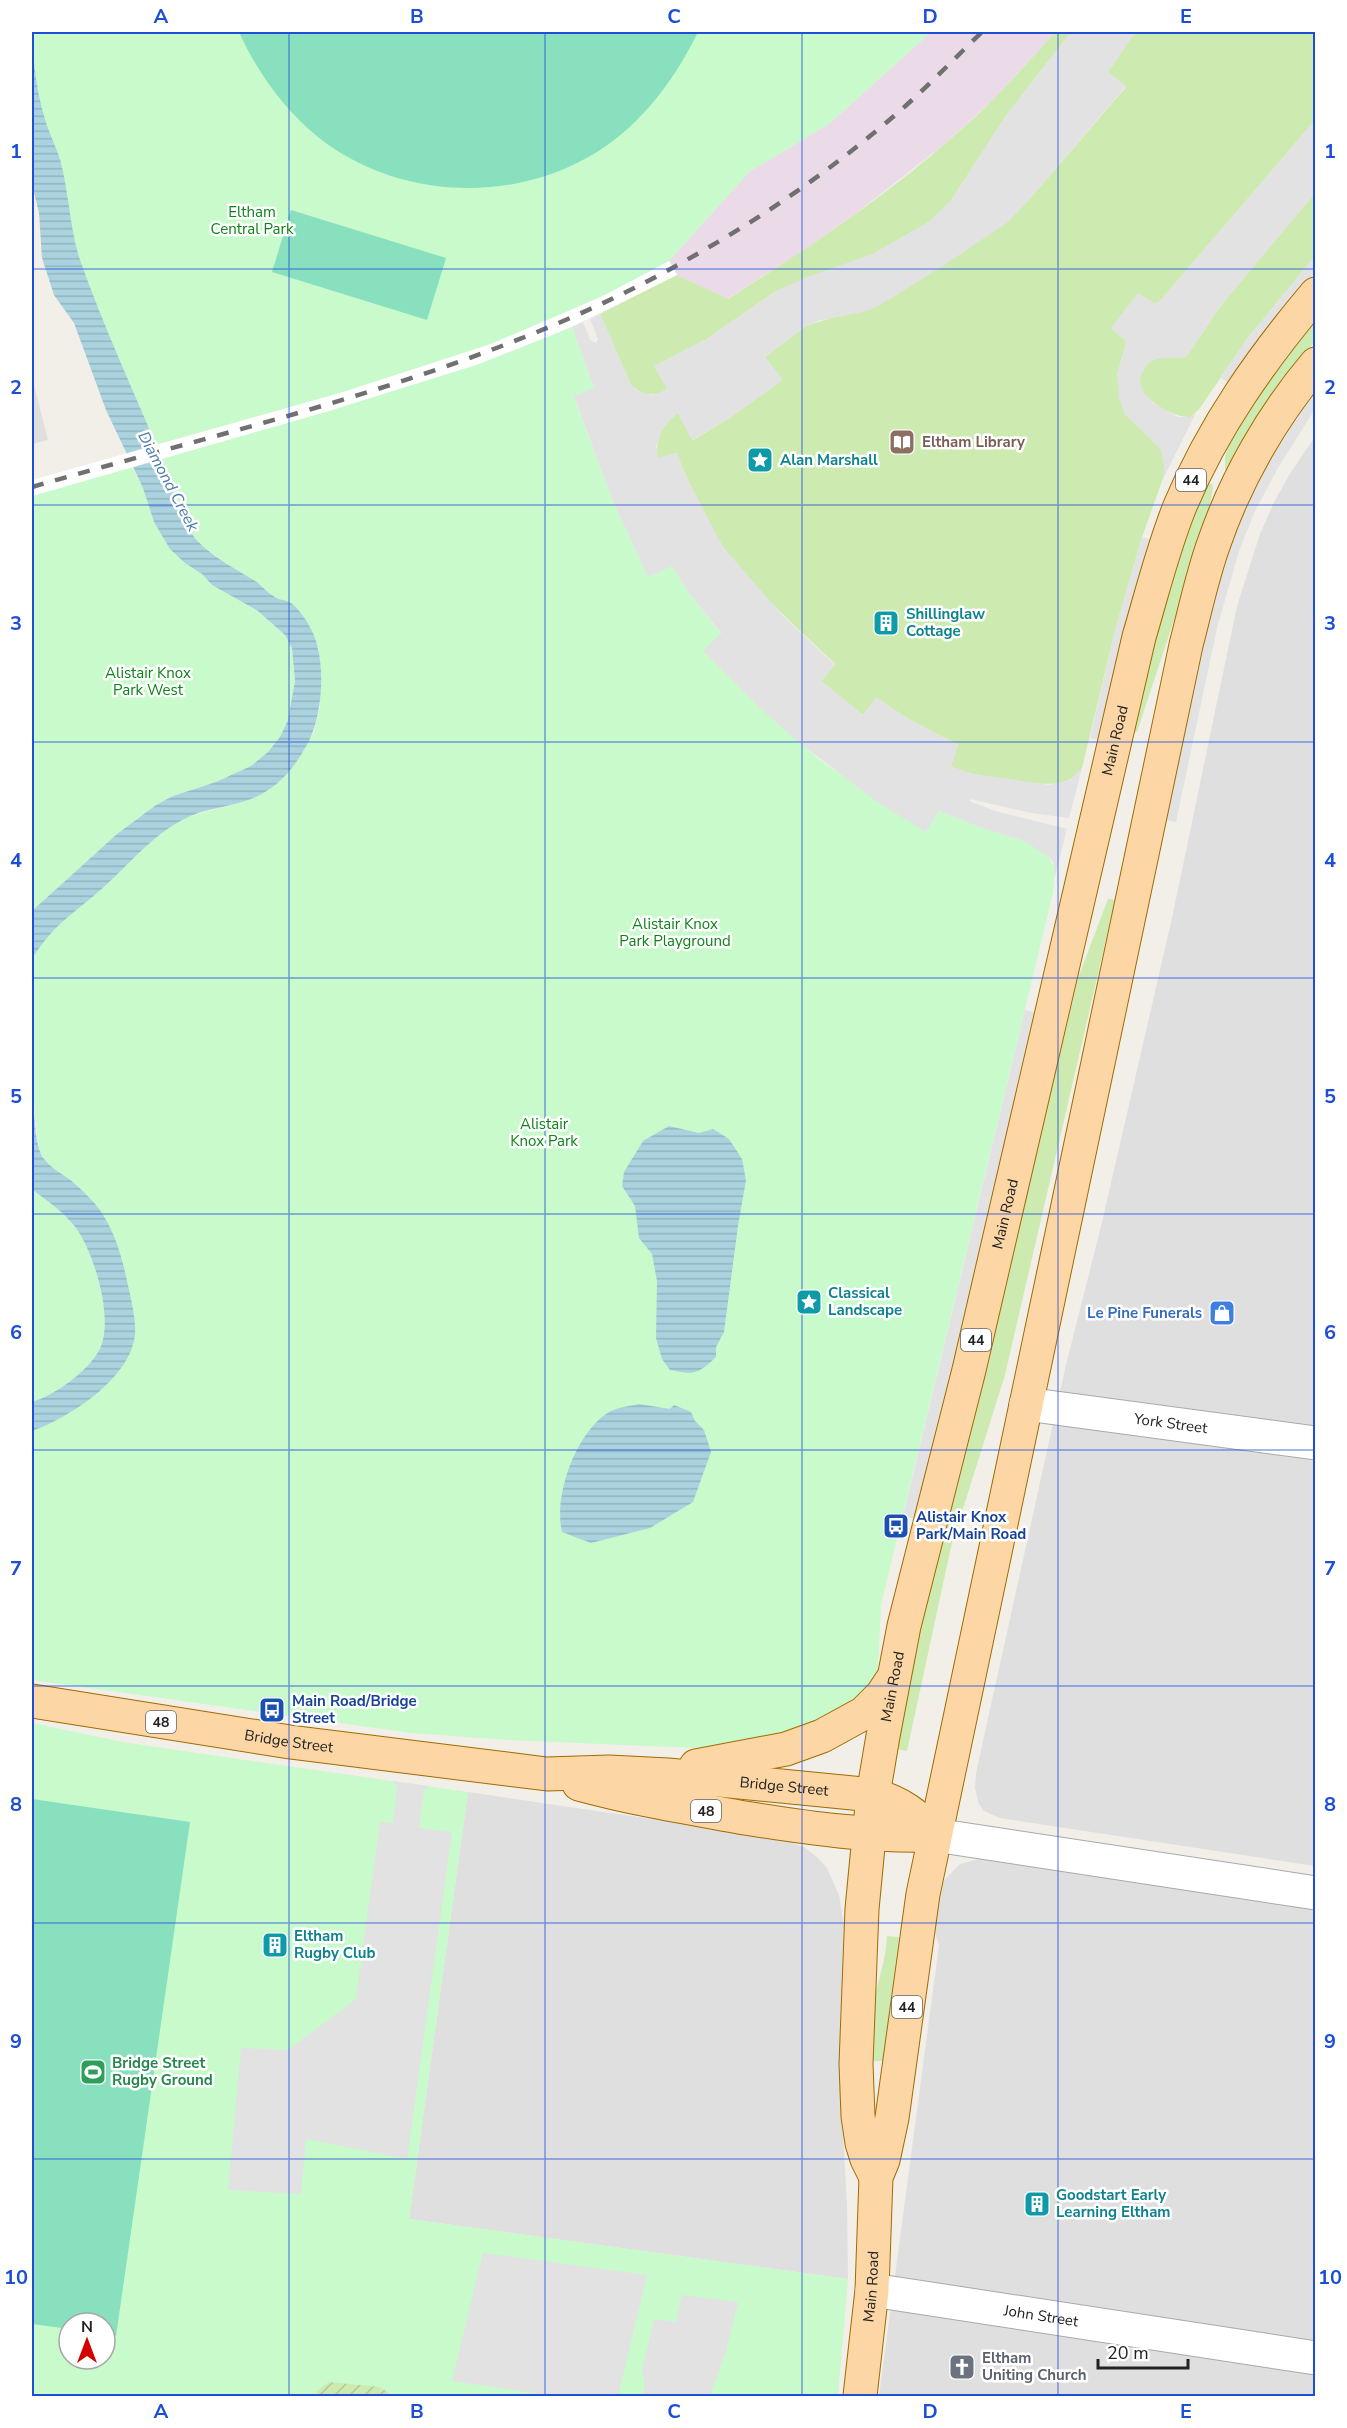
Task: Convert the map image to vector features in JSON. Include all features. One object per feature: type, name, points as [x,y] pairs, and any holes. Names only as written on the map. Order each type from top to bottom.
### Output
[{"type":"main road","name":"Main Road","points":[[876,2177],[862,2143],[858,2116],[856,2075],[858,1980],[868,1834],[873,1795],[904,1626],[971,1360],[1139,637],[1154,586],[1179,508],[1209,444],[1267,353],[1316,294]]},
{"type":"main road","name":"Main Road","points":[[860,2397],[872,2290],[876,2177],[892,2118],[918,1924],[1186,645],[1203,576],[1226,511],[1278,414],[1316,364]]},
{"type":"main road","points":[[1209,444],[1226,511]]},
{"type":"main road","points":[[1092,846],[1119,846],[1144,839],[1137,829],[1126,821],[1100,812]]},
{"type":"main road","points":[[668,1775],[704,1764],[786,1749],[822,1736],[864,1713],[882,1695],[893,1679]]},
{"type":"main road","name":"Bridge Street","points":[[32,1701],[290,1742],[547,1774],[609,1772],[668,1775],[873,1795],[907,1808],[935,1835]]},
{"type":"main road","name":"Bridge Street","points":[[547,1774],[666,1805],[827,1831],[935,1835]]},
{"type":"street","name":"York Street","points":[[1026,1404],[1316,1443]]},
{"type":"street","name":"Bridge Street","points":[[935,1835],[1316,1893]]},
{"type":"street","name":"John Street","points":[[872,2290],[1316,2358]]},
{"type":"shaded area","points":[[931,32],[1055,32],[995,98],[946,143],[855,214],[795,256],[727,299],[677,275],[669,261],[749,172],[829,124]]},
{"type":"shaded area","points":[[1071,32],[1135,32],[1108,72],[1126,86],[1008,222],[880,305],[864,312],[821,320],[806,326],[765,357],[783,380],[731,417],[692,440],[678,413],[664,426],[656,446],[659,458],[677,453],[686,476],[723,547],[784,617],[835,665],[821,681],[863,715],[876,697],[905,717],[958,745],[951,766],[969,773],[1049,785],[1070,780],[1082,768],[1069,818],[1031,813],[970,799],[969,801],[995,811],[1067,829],[1055,877],[1053,862],[1048,856],[1024,841],[939,811],[926,832],[877,802],[796,740],[703,651],[721,633],[689,593],[672,566],[648,577],[611,497],[574,396],[594,388],[572,327],[583,322],[590,340],[596,343],[598,339],[590,319],[600,314],[631,385],[637,391],[652,395],[668,390],[654,366],[707,339],[776,291],[807,277],[873,254],[929,222],[950,202],[1008,113]]},
{"type":"shaded area","points":[[1315,120],[1315,193],[1222,304],[1186,357],[1156,359],[1149,362],[1141,375],[1140,383],[1143,391],[1153,403],[1178,417],[1191,417],[1196,413],[1163,479],[1164,464],[1160,448],[1125,414],[1119,399],[1117,375],[1126,344],[1125,340],[1111,328],[1138,293],[1154,303],[1159,302]]},
{"type":"shaded area","points":[[1315,256],[1315,272],[1228,383],[1220,377],[1247,339]]},
{"type":"shaded area","points":[[32,377],[48,440],[32,444]]},
{"type":"shaded area","points":[[1315,389],[1315,409],[1278,468],[1255,511],[1239,551],[1217,628],[1176,822],[1165,820],[1193,677],[1227,550],[1256,484],[1273,453]]},
{"type":"shaded area","points":[[1315,437],[1315,1866],[1000,1818],[984,1811],[979,1804],[975,1788],[976,1773],[1065,1369],[1102,1222],[1172,918],[1237,606],[1260,534],[1274,502]]},
{"type":"shaded area","points":[[1142,537],[1153,540],[1101,740],[1090,738],[1115,631]]},
{"type":"shaded area","points":[[1025,1010],[1037,1013],[915,1519],[903,1516]]},
{"type":"shaded area","points":[[393,1781],[429,1786],[424,1790],[419,1828],[452,1832],[407,2159],[306,2139],[301,2194],[228,2190],[241,2048],[288,2050],[356,1999],[380,1822],[393,1823],[397,1786]]},
{"type":"shaded area","points":[[468,1792],[774,1837],[804,1847],[827,1868],[839,1895],[844,1924],[839,2058],[847,2206],[848,2279],[409,2219]]},
{"type":"shaded area","points":[[983,1858],[1315,1909],[1315,2396],[879,2396],[939,1945],[932,1924],[940,1886],[946,1878],[960,1864]]},
{"type":"shaded area","points":[[483,2253],[647,2275],[618,2396],[555,2396],[452,2381]]},
{"type":"shaded area","points":[[682,2295],[738,2302],[726,2351],[710,2396],[642,2396],[645,2385],[642,2370],[654,2319],[676,2322]]},
{"type":"green space","name":"Eltham Central Park","points":[[32,32],[931,32],[829,124],[749,172],[669,261],[640,278],[491,344],[340,393],[137,450],[32,152]]},
{"type":"green space","points":[[239,32],[698,32],[679,67],[656,99],[629,128],[597,152],[564,169],[529,181],[492,187],[455,188],[418,183],[383,173],[349,158],[318,137],[294,115],[272,89]]},
{"type":"green space","points":[[1055,32],[1071,32],[1008,113],[950,202],[929,222],[873,254],[776,291],[707,339],[654,366],[668,389],[649,394],[631,385],[600,314],[677,275],[728,299],[824,236],[916,168],[985,108]]},
{"type":"green space","points":[[1135,32],[1315,32],[1315,120],[1159,302],[1111,328],[1125,340],[1126,344],[1117,375],[1125,414],[1160,448],[1165,473],[1142,537],[1115,631],[1082,768],[1066,781],[1049,784],[986,777],[951,766],[958,745],[905,717],[877,698],[863,715],[821,681],[835,664],[777,609],[736,564],[704,514],[677,453],[659,458],[657,457],[658,444],[664,427],[678,413],[693,440],[731,417],[782,380],[765,357],[806,326],[831,318],[1028,201],[1126,87],[1108,72]]},
{"type":"green space","points":[[1315,193],[1315,256],[1247,339],[1200,408],[1191,417],[1181,416],[1159,407],[1142,390],[1139,381],[1141,371],[1153,360],[1186,357],[1222,304]]},
{"type":"green space","points":[[291,210],[446,258],[427,320],[272,272]]},
{"type":"green space","points":[[1315,317],[1315,341],[1283,383],[1227,473],[1225,458],[1231,433]]},
{"type":"green space","name":"Alistair Knox Park","points":[[572,327],[594,388],[574,397],[611,497],[648,577],[672,565],[689,593],[721,634],[704,651],[756,704],[821,761],[926,832],[939,811],[1024,841],[1042,850],[1055,869],[1053,893],[881,1605],[878,1666],[870,1690],[809,1730],[719,1749],[508,1740],[411,1733],[32,1680],[32,1431],[60,1418],[95,1395],[121,1369],[134,1316],[125,1273],[110,1229],[44,1159],[39,1148],[32,1093],[32,959],[55,927],[105,886],[130,860],[165,830],[187,817],[249,800],[294,766],[314,732],[320,707],[319,649],[290,603],[276,598],[258,583],[235,570],[204,547],[192,534],[162,459],[479,364]]},
{"type":"green space","name":"Alistair Knox Park West","points":[[132,467],[143,488],[154,522],[185,563],[202,574],[212,585],[258,611],[285,635],[292,648],[295,681],[288,720],[280,737],[268,752],[251,766],[216,782],[173,796],[156,805],[117,834],[32,911],[32,496]]},
{"type":"green space","points":[[1207,483],[1212,484],[1213,487],[1208,517],[1137,732],[1133,732],[1155,639],[1181,548]]},
{"type":"green space","points":[[1108,899],[1115,900],[1005,1375],[951,1547],[907,1751],[896,1749],[909,1673],[981,1387],[1078,978]]},
{"type":"green space","points":[[32,1189],[66,1217],[83,1239],[100,1285],[105,1318],[101,1346],[90,1363],[72,1380],[51,1394],[32,1402]]},
{"type":"green space","points":[[32,1723],[128,1743],[468,1792],[409,2219],[848,2279],[838,2396],[32,2396]]},
{"type":"green space","name":"Bridge Street Rugby Ground","points":[[32,1799],[190,1822],[117,2329],[117,2311],[57,2311],[57,2327],[32,2324]]},
{"type":"green space","points":[[887,1936],[899,1937],[883,2061],[872,2061],[873,2005],[885,1955]]},
{"type":"green space","points":[[329,2382],[380,2387],[388,2392],[389,2396],[320,2396],[316,2392]]},
{"type":"water","name":"Diamond Creek","points":[[32,39],[40,99],[61,163],[80,260],[162,459],[182,516],[192,534],[205,548],[257,582],[278,599],[291,603],[297,608],[310,627],[317,643],[321,690],[316,722],[311,736],[289,771],[275,785],[243,802],[192,815],[173,825],[57,927],[32,959],[32,911],[117,834],[156,805],[173,796],[216,782],[251,766],[268,752],[280,737],[288,720],[295,681],[292,648],[285,635],[258,611],[212,585],[202,574],[170,549],[154,522],[143,488],[106,410],[74,323],[54,295],[42,258],[39,213],[32,184]]},
{"type":"water","points":[[32,1093],[36,1134],[42,1156],[91,1199],[112,1232],[125,1271],[133,1308],[135,1335],[131,1351],[122,1367],[96,1395],[63,1417],[32,1431],[32,1402],[51,1394],[72,1380],[90,1363],[101,1346],[105,1318],[100,1285],[83,1239],[66,1217],[32,1189]]},
{"type":"water","points":[[669,1126],[699,1133],[713,1129],[729,1139],[742,1159],[746,1180],[724,1332],[716,1347],[716,1357],[705,1367],[691,1373],[670,1370],[662,1359],[656,1338],[657,1281],[652,1254],[639,1238],[635,1206],[622,1186],[624,1172],[643,1141]]},
{"type":"water","points":[[639,1404],[670,1409],[674,1405],[691,1412],[695,1421],[704,1430],[711,1452],[693,1502],[650,1528],[591,1543],[562,1532],[561,1500],[570,1464],[578,1447],[599,1420],[611,1411]]},
{"type":"pier","points":[[669,261],[677,275],[569,328],[479,364],[326,412],[32,496],[32,480],[340,393],[491,344],[603,296]]},
{"type":"railway","points":[[32,487],[376,390],[544,329],[625,293],[730,235],[830,167],[901,110],[982,32]]},
{"type":"place","name":"Eltham Library","points":[[902,442]]},
{"type":"place","name":"Alan Marshall","points":[[760,460]]},
{"type":"place","name":"Shillinglaw Cottage","points":[[886,623]]},
{"type":"place","name":"Classical Landscape","points":[[809,1302]]},
{"type":"place","name":"Le Pine Funerals","points":[[1222,1313]]},
{"type":"place","name":"Alistair Knox Park/Main Road","points":[[896,1526]]},
{"type":"place","name":"Main Road/Bridge Street","points":[[272,1710]]},
{"type":"place","name":"Eltham Rugby Club","points":[[275,1945]]},
{"type":"place","name":"Bridge Street Rugby Ground","points":[[93,2072]]},
{"type":"place","name":"Goodstart Early Learning Eltham","points":[[1037,2204]]},
{"type":"place","name":"Eltham Uniting Church","points":[[962,2367]]},
{"type":"park label","name":"Alistair Knox Park Playground","points":[[675,932]]}]
